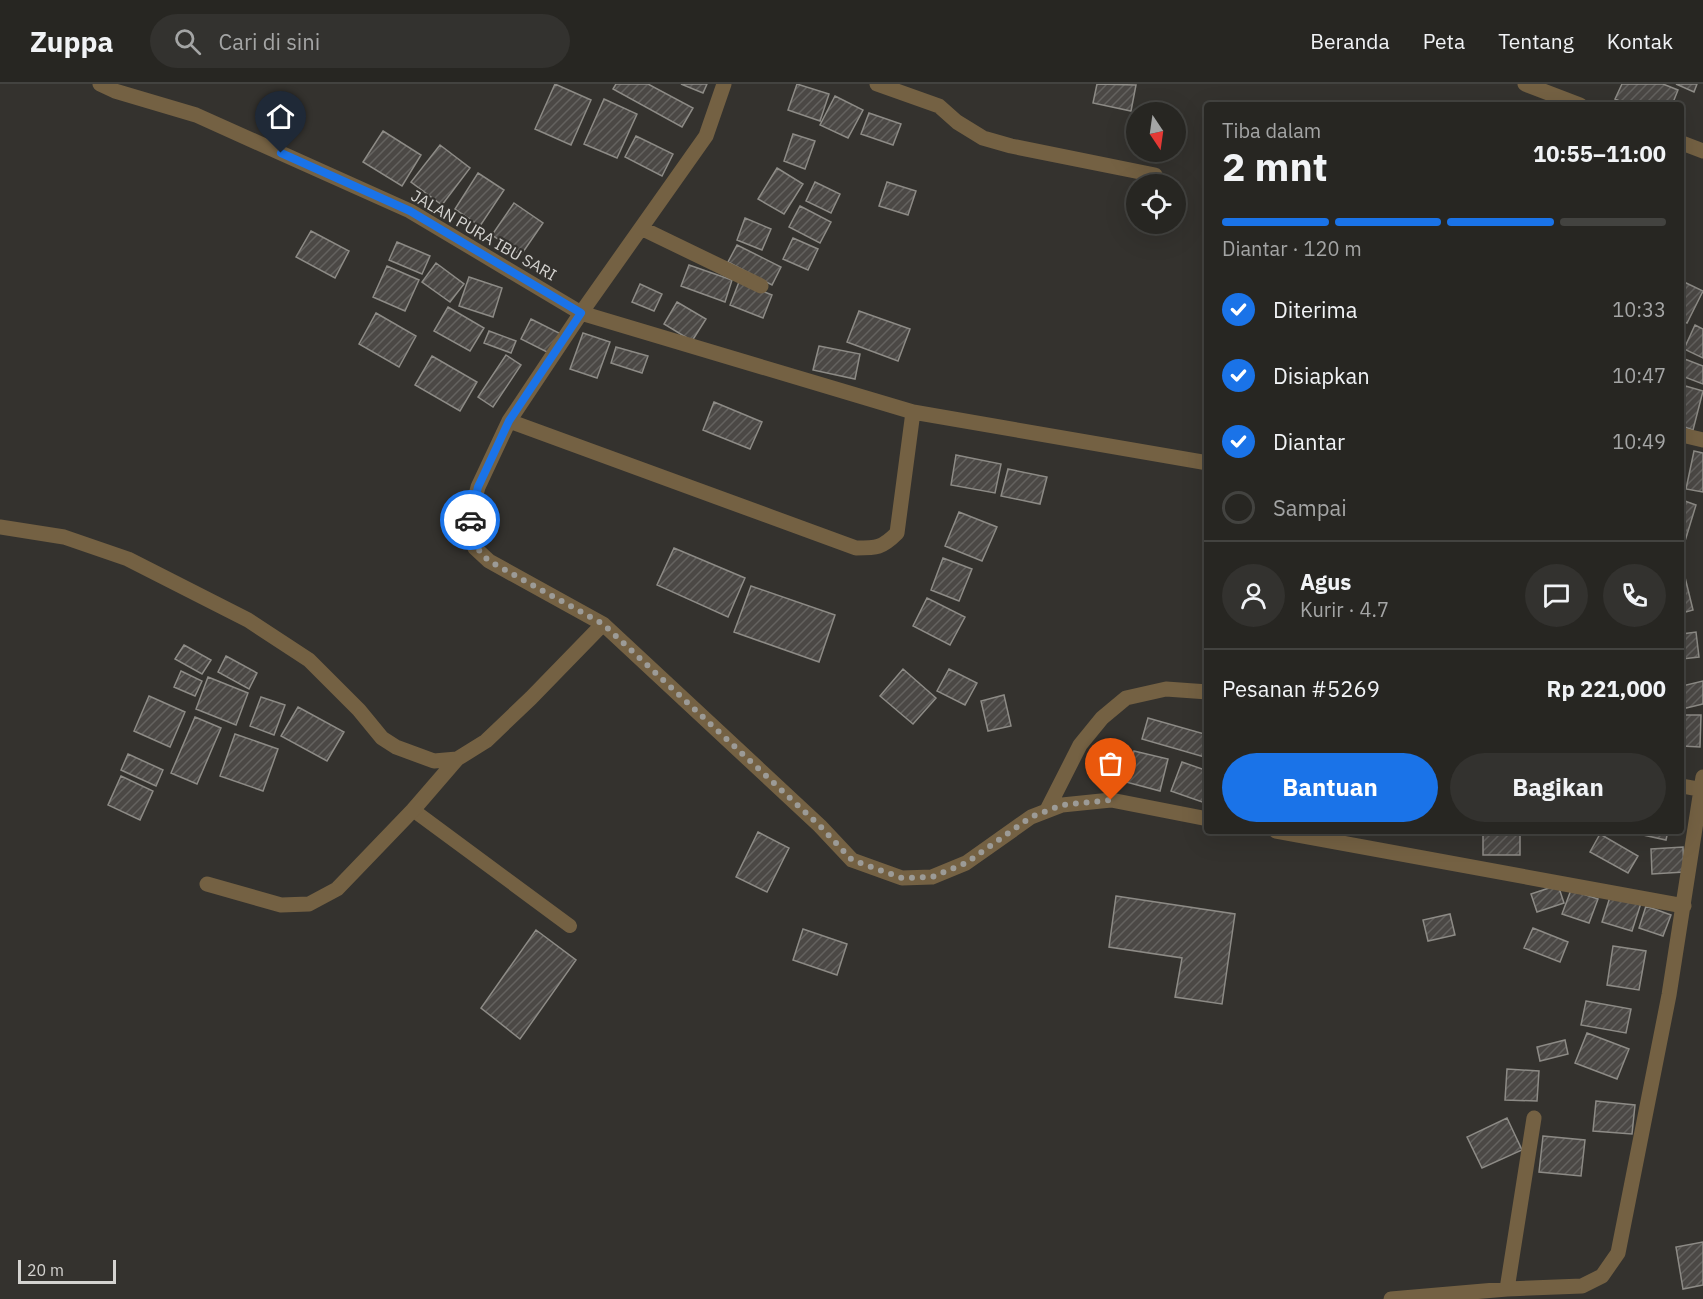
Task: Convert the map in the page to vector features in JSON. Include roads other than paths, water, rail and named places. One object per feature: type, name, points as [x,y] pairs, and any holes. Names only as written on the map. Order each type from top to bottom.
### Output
[{"type":"street","name":"JALAN PURA IBU SARI","points":[[100,84],[195,115],[410,211],[581,313],[914,412],[1204,462]]},
{"type":"street","points":[[724,84],[706,136],[581,313],[509,421],[478,487],[470,518],[470,535],[475,548],[489,561],[603,624],[820,826],[852,860],[902,878],[932,877],[966,863],[1031,817],[1062,805],[1111,800],[1204,818]]},
{"type":"street","points":[[877,84],[939,106],[957,122],[982,138],[1150,174]]},
{"type":"street","points":[[1525,84],[1572,102]]},
{"type":"street","points":[[1684,144],[1703,151]]},
{"type":"street","points":[[641,228],[761,286]]},
{"type":"street","points":[[509,421],[856,548],[876,548],[886,544],[897,533],[914,412]]},
{"type":"street","points":[[1684,435],[1703,440]]},
{"type":"street","points":[[0,527],[64,537],[128,559],[248,621],[309,660],[359,710],[382,738],[396,747],[434,760],[457,759]]},
{"type":"street","points":[[207,884],[281,905],[309,904],[337,889],[413,810],[457,759],[486,741],[603,624]]},
{"type":"street","points":[[1047,810],[1080,746],[1102,718],[1126,699],[1166,689],[1204,692]]},
{"type":"street","points":[[1391,1299],[1507,1289],[1582,1286],[1602,1276],[1618,1253],[1669,995],[1702,785],[1684,786]]},
{"type":"street","points":[[1292,834],[1684,906]]},
{"type":"street","points":[[1507,1289],[1534,1118]]},
{"type":"lane","points":[[413,810],[570,926]]}]
